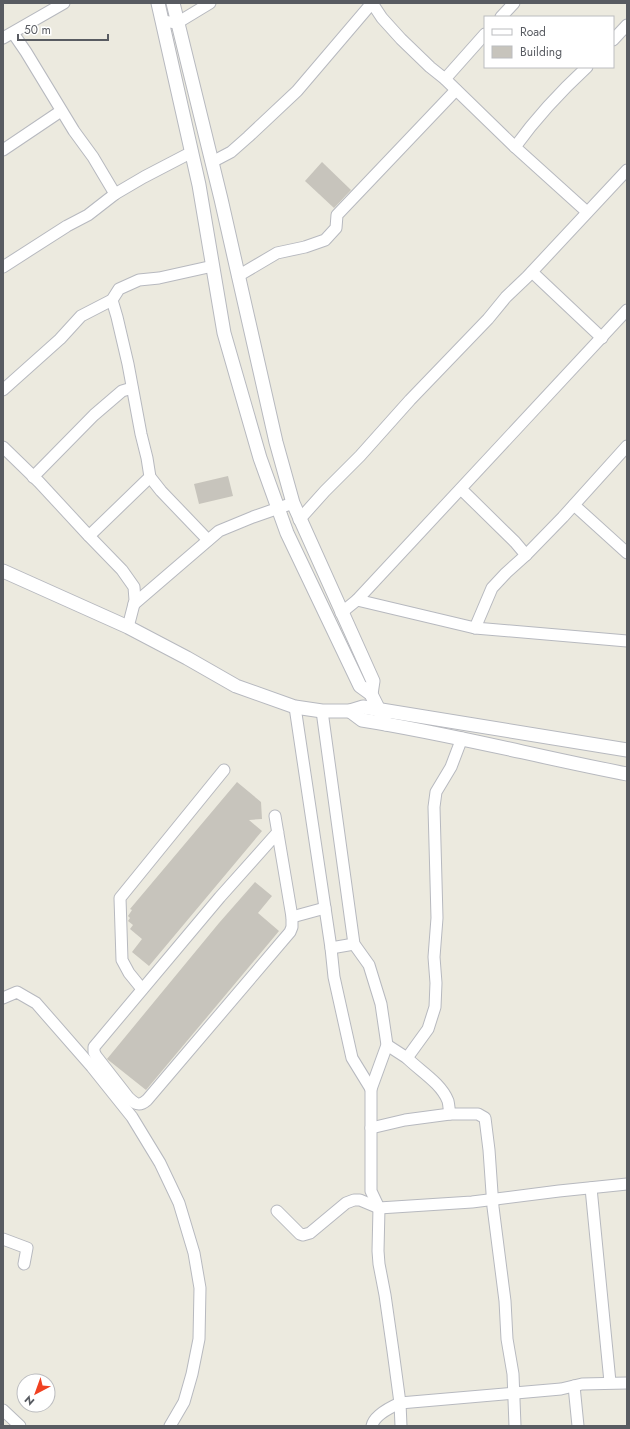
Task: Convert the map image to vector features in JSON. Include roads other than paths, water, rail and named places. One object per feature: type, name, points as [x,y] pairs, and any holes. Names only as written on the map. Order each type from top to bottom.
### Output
[{"type":"street","points":[[158,3],[199,185],[224,333],[260,458],[287,533],[360,686],[371,694],[381,710],[386,724]]},
{"type":"street","points":[[173,3],[212,162],[268,412],[293,503],[299,520],[372,681],[371,694]]},
{"type":"street","points":[[162,21],[177,23],[210,3]]},
{"type":"street","points":[[212,162],[237,147],[297,91],[372,3],[382,18],[401,39],[445,79],[515,147],[587,212]]},
{"type":"street","points":[[502,16],[514,3]]},
{"type":"street","points":[[3,38],[58,5]]},
{"type":"street","points":[[614,39],[627,24]]},
{"type":"street","points":[[13,32],[61,111],[93,157],[115,194]]},
{"type":"street","points":[[445,79],[484,35]]},
{"type":"street","points":[[515,147],[563,90],[586,68]]},
{"type":"street","points":[[238,276],[277,253],[305,247],[325,240],[336,228],[337,215],[456,90]]},
{"type":"street","points":[[3,150],[61,111]]},
{"type":"street","points":[[3,267],[67,226],[88,215],[115,194],[192,152]]},
{"type":"street","points":[[299,520],[360,456],[410,400],[488,320],[506,297],[532,272],[627,170]]},
{"type":"street","points":[[3,390],[60,339],[81,316],[112,300],[119,289],[139,280],[159,278],[213,266]]},
{"type":"street","points":[[532,272],[602,338]]},
{"type":"street","points":[[112,300],[117,317],[150,477],[161,491],[208,540]]},
{"type":"street","points":[[341,613],[357,600],[627,310]]},
{"type":"street","points":[[33,477],[94,415],[122,391],[132,388]]},
{"type":"street","points":[[475,628],[492,588],[574,505],[627,446]]},
{"type":"street","points":[[3,447],[65,509],[122,570],[134,587],[134,604],[128,627]]},
{"type":"street","points":[[89,536],[150,477]]},
{"type":"street","points":[[460,489],[515,542],[526,555]]},
{"type":"street","points":[[134,604],[220,531],[253,517],[293,503]]},
{"type":"street","points":[[574,505],[627,553]]},
{"type":"street","points":[[3,571],[128,627],[236,686],[295,707],[322,711],[350,711],[363,707],[627,750]]},
{"type":"street","points":[[357,600],[475,628],[627,641]]},
{"type":"street","points":[[295,707],[334,977],[352,1058],[370,1089]]},
{"type":"street","points":[[322,711],[354,944],[369,965],[381,1004],[387,1045],[370,1089],[371,1190],[379,1208],[379,1264],[386,1295],[400,1403],[401,1426]]},
{"type":"street","points":[[350,711],[362,720],[462,738],[570,763],[627,774]]},
{"type":"street","points":[[407,1058],[428,1028],[435,1007],[436,983],[434,958],[437,911],[434,807],[436,792],[451,767],[462,738]]},
{"type":"street","points":[[142,990],[129,973],[122,960],[120,898],[224,770]]},
{"type":"street","points":[[275,816],[278,832],[292,917],[292,927],[290,932],[147,1100],[143,1104],[138,1105],[128,1097],[94,1052],[94,1047],[278,832]]},
{"type":"street","points":[[292,917],[325,908]]},
{"type":"street","points":[[331,948],[354,944]]},
{"type":"street","points":[[3,998],[17,992],[36,1003],[92,1066],[132,1117],[160,1163],[179,1203],[194,1253],[200,1288],[199,1339],[192,1374],[184,1402],[170,1426]]},
{"type":"street","points":[[387,1045],[407,1058],[443,1093],[448,1102],[450,1114]]},
{"type":"street","points":[[371,1128],[405,1120],[450,1114],[478,1114],[485,1118],[489,1150],[492,1199],[505,1301],[514,1394],[515,1426]]},
{"type":"street","points":[[277,1211],[300,1234],[303,1235],[310,1233],[350,1200],[360,1200],[379,1208],[472,1202],[627,1184]]},
{"type":"street","points":[[591,1188],[610,1382]]},
{"type":"street","points":[[3,1240],[26,1248],[24,1264]]},
{"type":"street","points":[[372,1426],[372,1423],[376,1418],[400,1403],[562,1389],[582,1384],[610,1382],[627,1383]]},
{"type":"street","points":[[574,1386],[578,1426]]},
{"type":"street","points":[[3,1410],[20,1426]]}]
